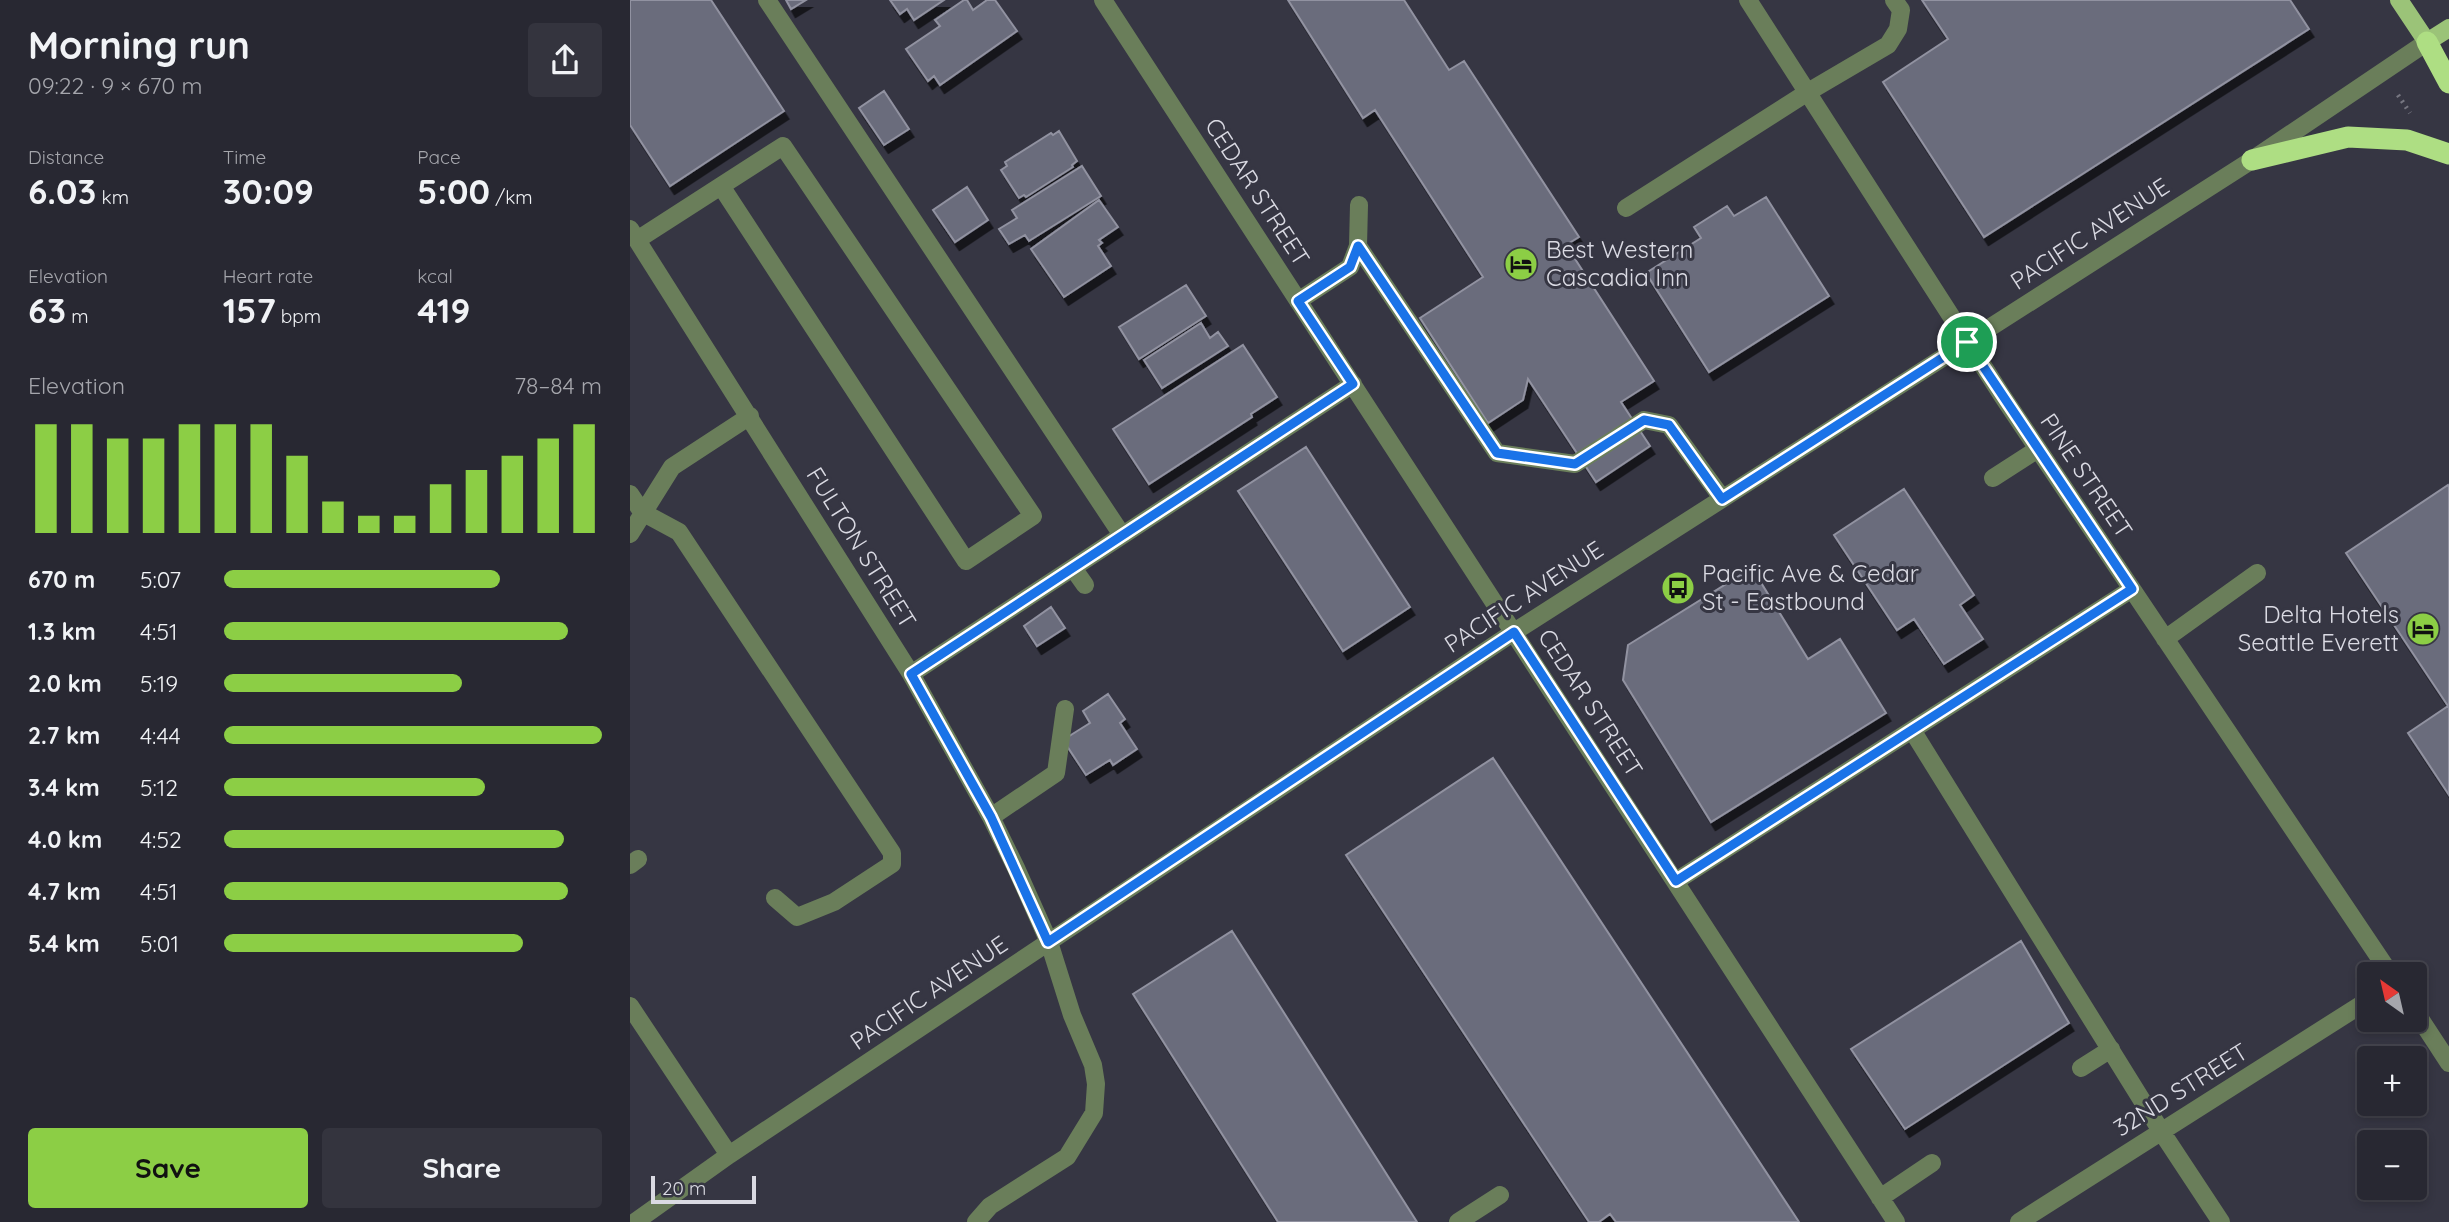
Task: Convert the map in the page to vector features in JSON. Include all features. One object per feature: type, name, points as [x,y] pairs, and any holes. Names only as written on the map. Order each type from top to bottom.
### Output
[{"type":"highway","points":[[2427,43],[2449,83]]},
{"type":"highway","points":[[2252,160],[2348,137],[2407,141],[2449,154]]},
{"type":"main road","points":[[2399,0],[2427,43]]},
{"type":"main road","name":"PACIFIC AVENUE","points":[[2427,43],[2449,28]]},
{"type":"street","points":[[766,0],[1122,535]]},
{"type":"street","name":"CEDAR STREET","points":[[1103,0],[1896,1222]]},
{"type":"street","name":"PINE STREET","points":[[1748,0],[1967,342],[2382,962]]},
{"type":"street","points":[[1626,208],[1808,92],[1888,46],[1898,30],[1900,10],[1894,0]]},
{"type":"street","name":"PACIFIC AVENUE","points":[[635,1222],[729,1155],[1514,632],[2252,160],[2427,43]]},
{"type":"street","points":[[634,234],[721,186],[783,146],[1033,516],[966,561],[721,186]]},
{"type":"street","points":[[1298,301],[1350,267],[1358,246],[1359,205]]},
{"type":"street","name":"FULTON STREET","points":[[634,234],[911,674],[991,817],[1048,942],[1072,1015],[1093,1065],[1096,1084],[1094,1113],[1066,1157],[990,1206],[976,1222]]},
{"type":"street","points":[[1358,246],[1497,453],[1575,464],[1644,420],[1669,425],[1722,499]]},
{"type":"street","points":[[911,674],[1005,620],[1073,568],[1353,384]]},
{"type":"street","points":[[630,534],[672,467],[750,416]]},
{"type":"street","points":[[1993,478],[2038,449]]},
{"type":"street","points":[[630,494],[642,512],[679,532],[892,853],[892,864],[865,883],[834,902],[797,917],[775,898]]},
{"type":"street","points":[[1073,568],[1084,585]]},
{"type":"street","points":[[2165,639],[2258,573]]},
{"type":"street","points":[[1676,881],[2132,589]]},
{"type":"street","points":[[991,817],[1056,773],[1065,709]]},
{"type":"street","points":[[1912,730],[2161,1131],[2221,1222]]},
{"type":"street","points":[[630,1006],[729,1155]]},
{"type":"street","name":"32ND STREET","points":[[2019,1222],[2357,1007]]},
{"type":"street","points":[[2427,1029],[2449,1063]]},
{"type":"street","points":[[2081,1068],[2111,1049]]},
{"type":"street","points":[[1880,1198],[1932,1163]]},
{"type":"street","points":[[1458,1222],[1500,1195]]},
{"type":"path","points":[[2398,94],[2411,115],[2411,120]]},
{"type":"building","points":[[630,0],[711,0],[784,111],[670,186],[630,125]]},
{"type":"building","points":[[786,0],[806,0],[791,9]]},
{"type":"building","points":[[890,0],[944,0],[914,20],[907,9],[900,14]]},
{"type":"building","points":[[967,0],[973,10],[987,0],[995,0],[1017,31],[940,85],[934,76],[928,81],[906,49],[940,26],[935,20]]},
{"type":"building","points":[[1288,0],[1404,0],[1449,70],[1464,61],[1579,237],[1566,245],[1654,381],[1621,402],[1650,446],[1596,482],[1528,379],[1523,400],[1488,423],[1420,318],[1483,277],[1375,110],[1363,118]]},
{"type":"building","points":[[1922,0],[2290,0],[2309,29],[1984,237],[1883,82],[1948,39]]},
{"type":"building","points":[[884,91],[909,129],[884,145],[859,108]]},
{"type":"building","points":[[1059,131],[1077,161],[1073,167],[1026,197],[1024,195],[1019,198],[1001,170],[1007,166],[1005,162],[1051,133],[1053,135]]},
{"type":"building","points":[[1082,166],[1101,196],[1029,241],[1025,235],[1009,244],[999,229],[1017,218],[1012,210]]},
{"type":"building","points":[[967,187],[988,220],[955,242],[933,210]]},
{"type":"building","points":[[1766,197],[1829,296],[1709,372],[1646,273],[1701,238],[1694,227],[1727,206],[1734,216]]},
{"type":"building","points":[[1099,200],[1118,227],[1099,240],[1102,243],[1098,246],[1111,266],[1064,297],[1031,249]]},
{"type":"building","points":[[1186,285],[1206,316],[1139,359],[1119,327]]},
{"type":"building","points":[[1201,323],[1210,338],[1218,332],[1228,346],[1162,388],[1144,360]]},
{"type":"building","points":[[1243,345],[1277,397],[1251,414],[1252,417],[1149,484],[1113,429]]},
{"type":"building","points":[[1306,447],[1410,607],[1343,651],[1238,491]]},
{"type":"building","name":"Delta Hotels Seattle Everett","points":[[2448,485],[2449,795],[2408,733],[2448,706],[2346,553]]},
{"type":"building","points":[[1904,489],[1974,595],[1960,605],[1983,639],[1944,664],[1914,619],[1897,630],[1834,535]]},
{"type":"building","points":[[1752,568],[1808,659],[1840,639],[1886,713],[1711,822],[1623,680],[1628,645]]},
{"type":"building","points":[[1051,607],[1065,628],[1037,646],[1024,626]]},
{"type":"building","points":[[1108,694],[1125,719],[1120,723],[1137,749],[1113,765],[1110,760],[1086,775],[1063,740],[1090,723],[1083,711]]},
{"type":"building","points":[[1493,758],[1799,1222],[1616,1222],[1610,1214],[1599,1222],[1589,1222],[1346,855]]},
{"type":"building","points":[[1232,931],[1417,1222],[1278,1222],[1133,994]]},
{"type":"building","points":[[2021,941],[2069,1023],[1905,1129],[1851,1049]]},
{"type":"place","name":"Best Western Cascadia Inn","points":[[1521,264]]},
{"type":"place","name":"Pacific Ave & Cedar St - Eastbound","points":[[1678,588]]},
{"type":"place","name":"Delta Hotels Seattle Everett","points":[[2423,629]]},
{"type":"route","points":[[1358,246],[1497,453],[1575,464],[1644,420],[1669,425],[1722,499],[1967,342],[2132,589],[1676,881],[1514,632],[1048,942],[991,817],[911,674],[1353,384],[1298,301],[1350,267],[1358,246]]}]
